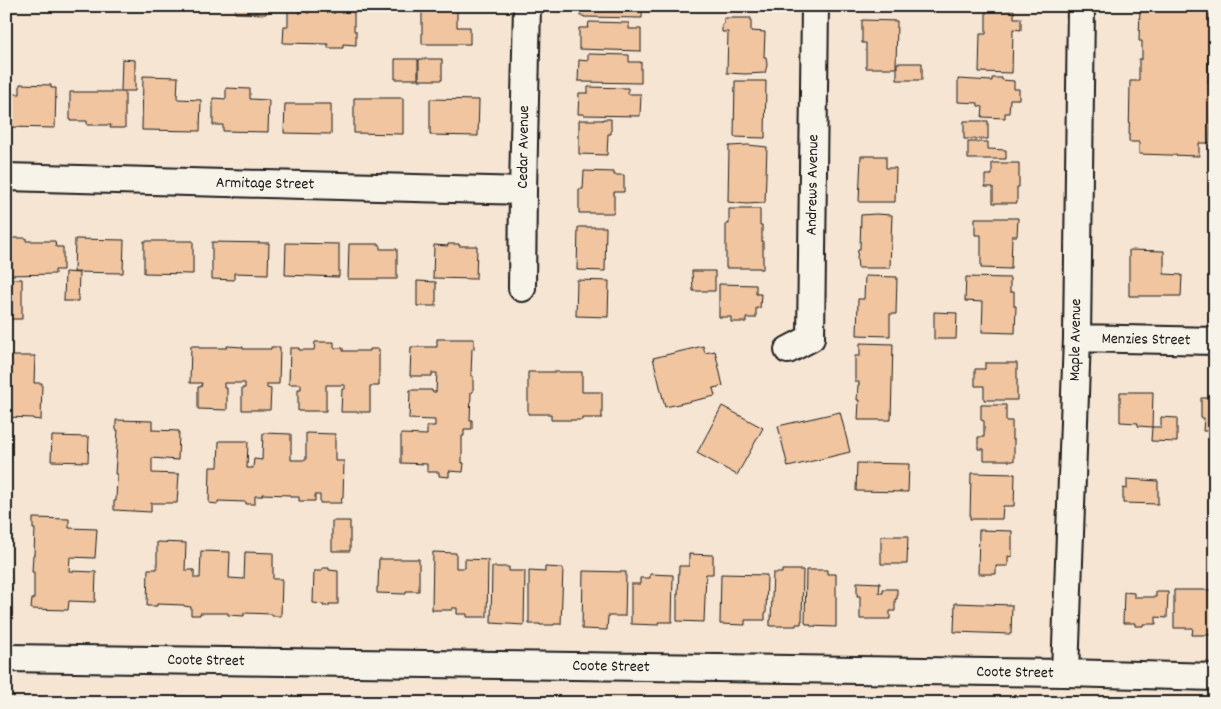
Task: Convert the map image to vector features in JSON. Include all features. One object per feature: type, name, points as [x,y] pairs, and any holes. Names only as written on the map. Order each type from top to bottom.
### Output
[{"type":"street","name":"Cedar Avenue","points":[[522,288],[527,6]]},
{"type":"street","name":"Andrews Avenue","points":[[788,350],[811,338],[816,6]]},
{"type":"street","name":"Maple Avenue","points":[[1065,673],[1077,338],[1081,6]]},
{"type":"street","name":"Armitage Street","points":[[6,177],[523,191]]},
{"type":"street","name":"Menzies Street","points":[[1077,338],[1215,341]]},
{"type":"street","name":"Coote Street","points":[[6,658],[1065,673],[1215,677]]},
{"type":"building","points":[[191,6],[191,8],[106,7]]},
{"type":"building","points":[[235,6],[266,6],[266,14],[235,13]]},
{"type":"building","points":[[288,6],[299,7],[299,13],[301,13],[301,7],[307,7],[307,13],[309,13],[309,6],[333,6],[333,13],[335,13],[335,7],[341,7],[341,13],[343,13],[343,8],[354,7],[356,45],[343,44],[343,48],[328,48],[328,44],[283,43],[284,26],[288,26]]},
{"type":"building","points":[[422,6],[471,6],[471,8],[457,8],[457,27],[470,27],[470,44],[422,44]]},
{"type":"building","points":[[580,6],[642,6],[642,18],[584,17],[580,16]]},
{"type":"building","points":[[735,6],[767,6],[767,10],[735,9]]},
{"type":"building","points":[[863,6],[906,6],[906,8],[863,8]]},
{"type":"building","points":[[1140,6],[1210,6],[1208,83],[1211,83],[1210,143],[1199,143],[1199,156],[1139,154],[1139,142],[1129,142],[1130,81],[1139,81],[1139,59],[1142,59],[1142,41],[1139,41]]},
{"type":"building","points":[[986,9],[1014,10],[1014,18],[1021,18],[1021,30],[1013,29],[1012,73],[979,72],[980,34],[986,34]]},
{"type":"building","points":[[724,18],[751,18],[751,31],[765,32],[764,57],[766,57],[767,65],[765,73],[727,73],[728,32],[722,32]]},
{"type":"building","points":[[862,20],[897,21],[896,68],[866,68],[866,43],[862,43]]},
{"type":"building","points":[[589,22],[629,23],[629,29],[641,29],[641,51],[579,49],[579,28],[588,28]]},
{"type":"building","points":[[588,54],[629,55],[629,62],[641,62],[641,83],[578,81],[579,60],[588,61]]},
{"type":"building","points":[[122,59],[135,60],[135,91],[121,91]]},
{"type":"building","points":[[395,59],[418,59],[418,79],[395,79]]},
{"type":"building","points":[[419,59],[442,59],[442,80],[419,80]]},
{"type":"building","points":[[897,63],[922,63],[922,80],[897,80]]},
{"type":"building","points":[[143,76],[178,77],[177,99],[201,100],[200,131],[142,130]]},
{"type":"building","points":[[992,78],[1014,81],[1014,89],[1019,89],[1019,99],[1010,99],[1009,113],[1005,113],[1005,118],[982,117],[983,107],[978,106],[978,103],[958,102],[958,79],[992,81]]},
{"type":"building","points":[[735,81],[766,81],[765,138],[734,137]]},
{"type":"building","points":[[20,84],[51,85],[51,88],[56,88],[55,128],[6,127],[6,94],[20,94]]},
{"type":"building","points":[[588,87],[628,88],[628,94],[641,94],[640,116],[578,114],[579,93],[588,93]]},
{"type":"building","points":[[226,88],[250,89],[250,99],[269,100],[268,132],[223,131],[223,125],[213,125],[213,98],[226,99]]},
{"type":"building","points":[[70,92],[125,92],[125,128],[110,128],[111,125],[87,125],[87,121],[70,121]]},
{"type":"building","points":[[354,98],[403,98],[403,134],[354,133]]},
{"type":"building","points":[[430,99],[479,100],[478,136],[430,135]]},
{"type":"building","points":[[285,104],[331,104],[331,134],[284,133]]},
{"type":"building","points":[[611,119],[611,134],[608,134],[607,155],[579,154],[579,120]]},
{"type":"building","points":[[964,121],[988,121],[988,139],[964,139]]},
{"type":"building","points":[[968,142],[988,142],[988,149],[1006,150],[1006,159],[968,159]]},
{"type":"building","points":[[729,146],[767,147],[765,203],[746,204],[728,202]]},
{"type":"building","points":[[861,156],[886,156],[886,168],[896,168],[895,202],[859,202]]},
{"type":"building","points":[[992,163],[1019,163],[1017,203],[993,203],[993,187],[985,187],[985,175],[992,175]]},
{"type":"building","points":[[584,171],[614,172],[614,175],[624,175],[624,192],[614,192],[614,213],[579,213],[579,189],[583,189]]},
{"type":"building","points":[[729,209],[760,209],[763,269],[726,268],[726,224],[729,224]]},
{"type":"building","points":[[861,215],[892,215],[890,268],[858,268],[857,258],[858,249],[860,249]]},
{"type":"building","points":[[975,218],[1018,218],[1017,236],[1012,236],[1011,269],[981,268],[981,235],[975,235]]},
{"type":"building","points":[[578,227],[606,227],[605,271],[577,270]]},
{"type":"building","points":[[9,238],[26,238],[26,241],[55,241],[56,247],[63,247],[63,270],[55,270],[55,274],[8,275]]},
{"type":"building","points":[[75,239],[124,240],[123,273],[74,272]]},
{"type":"building","points":[[144,241],[193,241],[193,274],[144,273]]},
{"type":"building","points":[[212,242],[269,243],[268,274],[234,273],[234,280],[212,279]]},
{"type":"building","points":[[286,243],[339,244],[339,277],[285,275]]},
{"type":"building","points":[[349,244],[380,244],[380,249],[397,249],[397,279],[348,279]]},
{"type":"building","points":[[448,244],[477,246],[476,279],[433,278],[434,245],[448,246]]},
{"type":"building","points":[[1129,250],[1164,251],[1164,274],[1182,275],[1181,296],[1129,296]]},
{"type":"building","points":[[692,271],[715,271],[715,291],[693,291]]},
{"type":"building","points":[[65,272],[79,273],[78,301],[64,301]]},
{"type":"building","points":[[865,276],[897,277],[896,314],[890,314],[890,336],[857,335],[858,299],[864,299]]},
{"type":"building","points":[[966,277],[1010,278],[1010,292],[1014,292],[1014,306],[1016,306],[1015,333],[982,332],[983,302],[965,301]]},
{"type":"building","points":[[6,279],[22,279],[22,319],[6,319]]},
{"type":"building","points":[[577,280],[609,281],[608,317],[576,316]]},
{"type":"building","points":[[417,281],[436,282],[436,306],[417,306]]},
{"type":"building","points":[[719,284],[756,285],[756,294],[761,294],[760,308],[756,308],[756,318],[746,318],[746,322],[731,322],[731,317],[719,317]]},
{"type":"building","points":[[934,312],[957,313],[956,339],[934,339]]},
{"type":"building","points":[[437,339],[474,339],[471,376],[473,376],[473,392],[471,392],[470,420],[472,420],[472,429],[464,429],[464,436],[462,436],[463,472],[449,471],[449,477],[439,476],[439,472],[427,472],[427,464],[401,463],[401,434],[427,435],[427,426],[435,426],[435,420],[409,419],[410,390],[432,390],[432,392],[436,392],[437,373],[432,373],[432,376],[410,376],[411,347],[437,347]]},
{"type":"building","points":[[315,342],[334,342],[334,348],[343,348],[343,351],[379,349],[379,386],[370,386],[370,412],[341,412],[342,389],[345,389],[345,385],[326,385],[326,411],[298,411],[298,389],[301,389],[301,384],[289,384],[290,348],[314,350]]},
{"type":"building","points":[[860,343],[893,344],[891,420],[858,420],[859,400],[857,400],[859,382],[855,382],[855,356],[860,356]]},
{"type":"building","points":[[191,346],[199,346],[199,348],[227,348],[227,346],[243,347],[243,349],[271,349],[271,347],[280,347],[279,384],[267,384],[267,388],[271,389],[270,410],[242,410],[242,388],[245,388],[245,383],[224,383],[224,388],[227,388],[227,410],[198,409],[198,387],[201,387],[202,383],[190,383]]},
{"type":"building","points":[[703,346],[705,353],[715,351],[723,386],[713,388],[715,396],[665,407],[653,358]]},
{"type":"building","points":[[6,356],[35,356],[34,383],[42,383],[41,420],[6,417]]},
{"type":"building","points":[[985,363],[1017,363],[1017,400],[984,400],[984,386],[975,386],[975,369],[985,369]]},
{"type":"building","points":[[528,372],[582,372],[582,392],[602,392],[602,418],[551,420],[551,414],[528,414]]},
{"type":"building","points":[[1120,392],[1153,392],[1152,427],[1138,426],[1138,423],[1120,422]]},
{"type":"building","points":[[1212,394],[1215,395],[1215,431],[1203,431],[1204,418],[1201,418],[1201,398],[1212,398]]},
{"type":"building","points":[[981,405],[1006,405],[1006,421],[1012,421],[1014,461],[984,460],[984,449],[978,449],[978,437],[984,437]]},
{"type":"building","points":[[722,406],[763,428],[737,475],[697,453]]},
{"type":"building","points":[[840,412],[850,452],[788,467],[778,426]]},
{"type":"building","points":[[1161,417],[1177,418],[1177,442],[1151,441],[1152,427],[1161,427]]},
{"type":"building","points":[[116,420],[152,421],[152,430],[179,431],[178,460],[152,458],[152,473],[179,474],[177,503],[151,503],[151,512],[114,510],[114,501],[116,501],[117,474],[115,474],[118,430],[116,430]]},
{"type":"building","points":[[263,433],[291,434],[291,460],[306,460],[306,433],[335,434],[335,461],[344,461],[343,497],[341,503],[320,503],[320,495],[315,495],[315,501],[299,501],[299,497],[290,497],[290,495],[262,494],[262,496],[255,496],[255,504],[218,501],[218,504],[209,503],[210,467],[218,467],[219,441],[248,441],[247,468],[253,468],[254,459],[262,460]]},
{"type":"building","points":[[52,436],[89,437],[88,462],[51,461]]},
{"type":"building","points":[[857,463],[909,464],[908,492],[856,491]]},
{"type":"building","points":[[971,473],[1015,474],[1014,506],[1003,506],[1002,519],[970,519]]},
{"type":"building","points":[[1127,479],[1158,481],[1158,504],[1123,503],[1123,488],[1127,489]]},
{"type":"building","points":[[33,518],[69,519],[69,528],[97,529],[95,558],[70,557],[69,571],[96,572],[95,602],[69,601],[68,610],[31,609],[32,599],[34,599],[34,572],[32,572],[35,529],[33,529]]},
{"type":"building","points":[[332,521],[350,521],[350,551],[332,551]]},
{"type":"building","points":[[979,530],[1012,531],[1012,557],[1008,556],[1008,566],[996,566],[996,574],[978,574]]},
{"type":"building","points":[[881,536],[908,536],[907,564],[881,564]]},
{"type":"building","points":[[157,542],[186,543],[185,570],[194,570],[194,578],[200,578],[201,551],[230,552],[229,578],[244,579],[245,552],[273,553],[273,579],[282,579],[281,616],[244,613],[244,616],[228,615],[228,613],[200,613],[200,615],[191,615],[191,607],[184,605],[157,604],[157,606],[147,606],[148,569],[157,569]]},
{"type":"building","points":[[433,552],[456,553],[456,568],[465,568],[465,559],[488,560],[487,617],[467,617],[467,614],[457,614],[457,608],[452,608],[452,610],[432,610]]},
{"type":"building","points":[[689,554],[713,555],[713,574],[706,574],[704,622],[677,621],[679,566],[689,566]]},
{"type":"building","points":[[379,559],[419,559],[419,591],[406,591],[406,594],[377,593]]},
{"type":"building","points":[[492,567],[509,567],[509,571],[525,571],[524,625],[491,623]]},
{"type":"building","points":[[545,567],[563,568],[561,624],[529,624],[529,571],[545,572]]},
{"type":"building","points":[[322,568],[338,571],[338,604],[323,606],[323,604],[313,603],[314,571],[322,571]]},
{"type":"building","points":[[782,570],[803,570],[802,621],[801,624],[796,624],[796,626],[770,626],[773,573],[782,573]]},
{"type":"building","points":[[806,570],[827,570],[827,574],[836,574],[836,627],[810,626],[810,624],[805,623]]},
{"type":"building","points":[[583,571],[626,572],[625,616],[608,616],[607,630],[582,629]]},
{"type":"building","points":[[650,574],[673,575],[672,622],[658,622],[658,625],[631,624],[631,584],[640,584],[640,578],[650,578]]},
{"type":"building","points":[[721,574],[767,575],[765,620],[745,620],[745,625],[720,624]]},
{"type":"building","points":[[7,575],[7,611],[6,611]]},
{"type":"building","points":[[857,582],[880,583],[879,593],[883,593],[883,589],[897,589],[895,611],[890,611],[890,619],[860,619],[860,596],[857,596]]},
{"type":"building","points":[[1174,590],[1215,590],[1215,635],[1192,635],[1193,628],[1174,628]]},
{"type":"building","points":[[1124,592],[1134,593],[1134,597],[1156,597],[1156,592],[1168,592],[1167,618],[1156,617],[1156,624],[1143,624],[1143,626],[1135,626],[1135,623],[1123,623]]},
{"type":"building","points":[[955,603],[1012,605],[1011,634],[954,632]]}]
